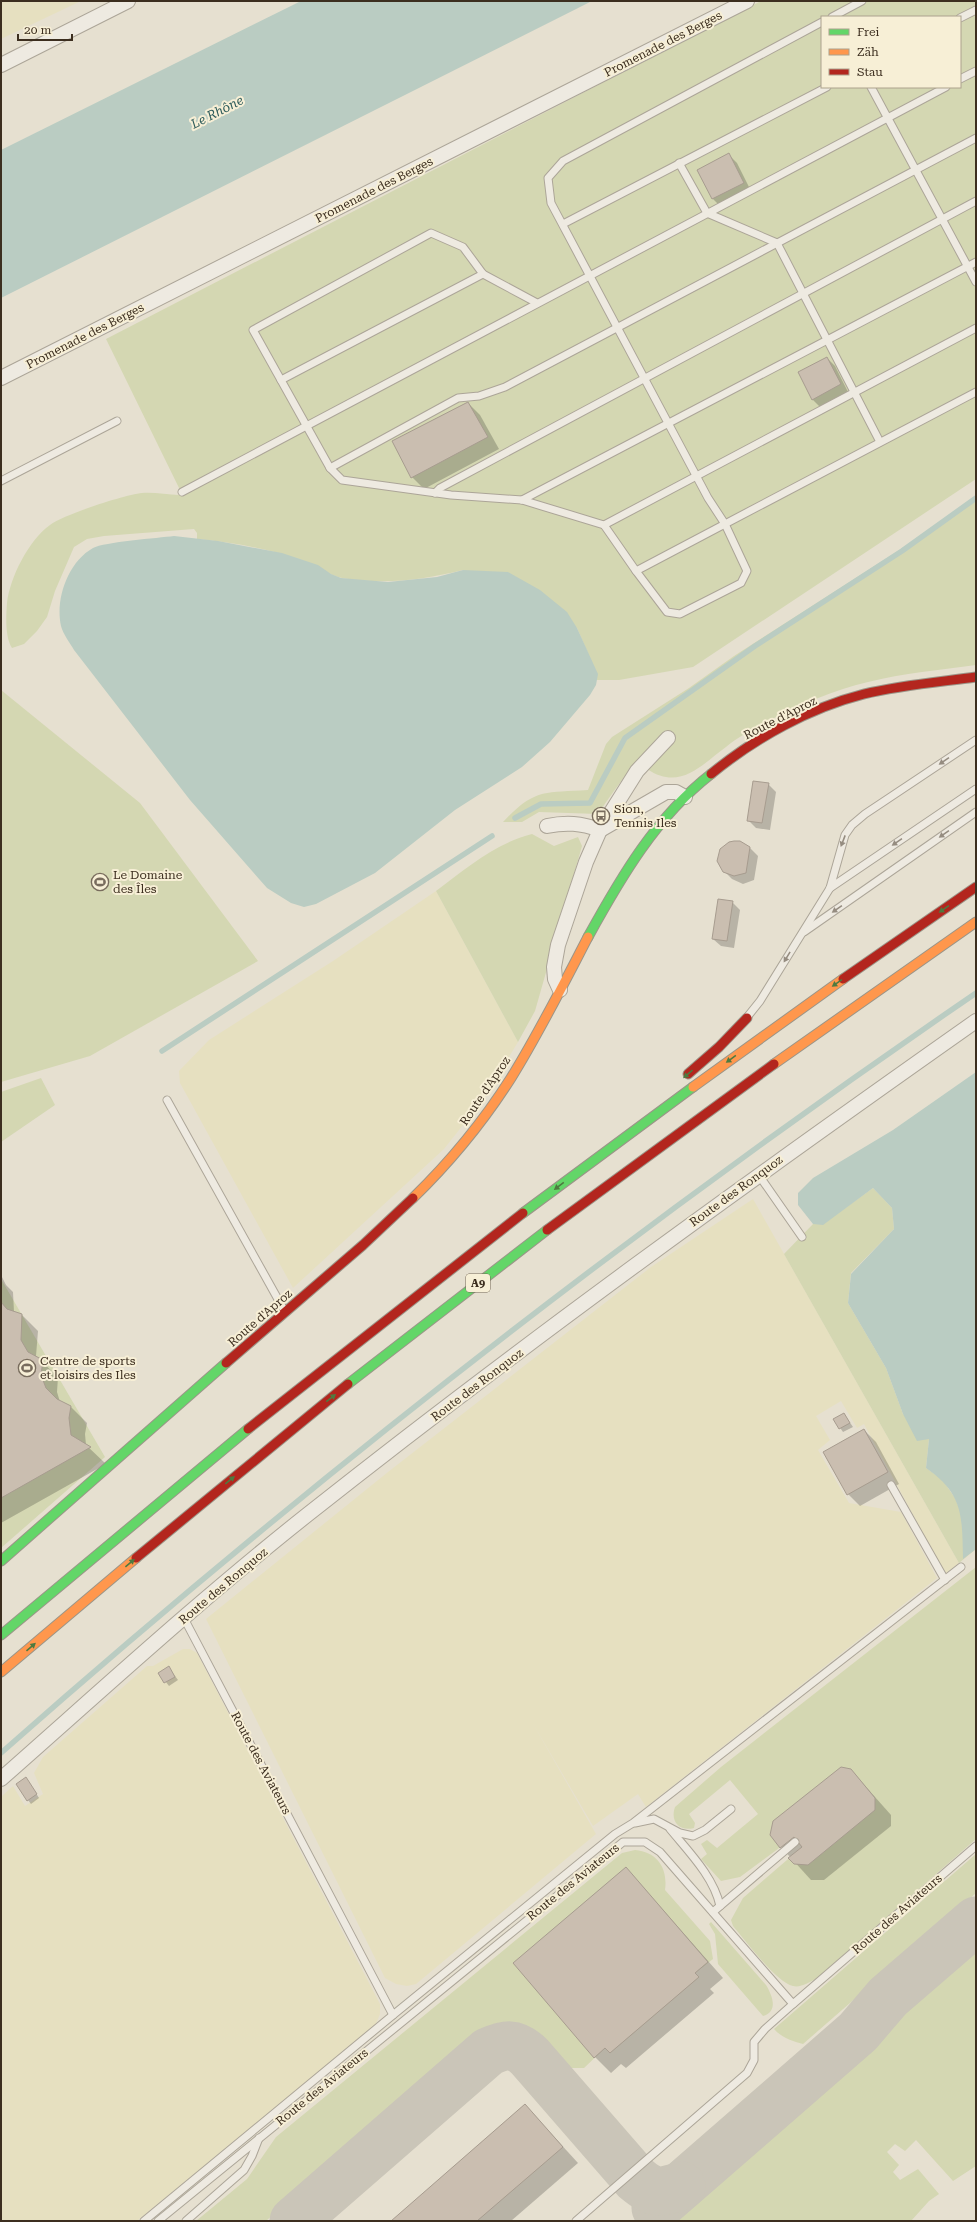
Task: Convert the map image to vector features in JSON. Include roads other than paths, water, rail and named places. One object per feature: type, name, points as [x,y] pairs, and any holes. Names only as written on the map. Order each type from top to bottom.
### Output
[{"type":"main road","name":"Route d'Aproz","points":[[1,1561],[370,1238],[445,1165],[488,1111],[511,1078],[610,897],[639,851],[665,818],[685,797],[728,760],[762,738],[807,716],[850,698],[903,687],[976,677]]},
{"type":"main road","name":"A9","points":[[1,1635],[134,1522],[323,1368],[572,1176],[772,1029],[976,887]]},
{"type":"main road","name":"A9","points":[[1,1672],[256,1458],[485,1278],[739,1088],[976,922]]},
{"type":"main road","points":[[683,1078],[719,1047],[746,1018]]},
{"type":"main road","points":[[572,1176],[653,1104]]},
{"type":"street","points":[[1,65],[128,1]]},
{"type":"street","name":"Promenade des Berges","points":[[1,378],[747,1]]},
{"type":"street","points":[[560,990],[555,979],[554,967],[558,945],[586,862],[600,830],[637,771],[668,738]]},
{"type":"street","points":[[600,830],[666,792],[676,792],[685,797]]},
{"type":"street","points":[[547,826],[563,822],[583,823],[600,830]]},
{"type":"street","name":"Route des Ronquoz","points":[[1,1779],[182,1619],[336,1493],[641,1259],[758,1174],[976,1021]]},
{"type":"lane","points":[[835,16],[862,1]]},
{"type":"lane","points":[[961,18],[976,10]]},
{"type":"lane","points":[[537,303],[483,274],[463,247],[431,233],[252,330],[330,468],[342,480],[435,493],[522,500],[604,525],[667,612],[680,614],[741,583],[747,571],[725,524],[668,423],[551,203],[548,178],[563,161],[821,23]]},
{"type":"lane","points":[[961,78],[976,71]]},
{"type":"lane","points":[[562,224],[825,88]]},
{"type":"lane","points":[[872,88],[976,282]]},
{"type":"lane","points":[[182,492],[944,88]]},
{"type":"lane","points":[[330,468],[458,398],[479,396],[505,387],[976,138]]},
{"type":"lane","points":[[679,163],[707,213],[777,243],[880,442]]},
{"type":"lane","points":[[435,493],[440,488],[644,377],[976,201]]},
{"type":"lane","points":[[522,500],[976,262]]},
{"type":"lane","points":[[281,380],[483,274]]},
{"type":"lane","points":[[604,525],[976,328]]},
{"type":"lane","points":[[636,571],[976,392]]},
{"type":"lane","points":[[1,481],[116,421]]},
{"type":"lane","points":[[746,1018],[760,1001],[830,888],[845,836],[852,825],[976,740]]},
{"type":"lane","points":[[830,888],[976,789]]},
{"type":"lane","points":[[802,933],[976,812]]},
{"type":"lane","points":[[167,1100],[285,1312]]},
{"type":"lane","points":[[758,1174],[802,1237]]},
{"type":"lane","points":[[891,1485],[945,1580]]},
{"type":"lane","name":"Route des Aviateurs","points":[[144,2221],[604,1843],[633,1823],[961,1567]]},
{"type":"lane","name":"Route des Aviateurs","points":[[182,1619],[187,1624],[393,2015]]},
{"type":"lane","points":[[633,1823],[654,1819],[668,1825],[680,1833],[693,1836],[705,1830],[731,1809]]},
{"type":"lane","points":[[668,1825],[704,1873],[715,1891],[720,1906]]},
{"type":"lane","name":"Route des Aviateurs","points":[[158,2221],[623,1842],[645,1842],[660,1852],[793,2004],[976,1846]]},
{"type":"lane","points":[[713,1912],[795,1842]]},
{"type":"lane","points":[[576,2221],[747,2073],[754,2060],[754,2042],[765,2029],[793,2004]]},
{"type":"lane","points":[[186,2221],[244,2170],[252,2156],[259,2138]]},
{"type":"water","name":"Le Rhône","points":[[301,1],[592,1],[1,298],[1,150]]},
{"type":"water","points":[[174,536],[218,541],[282,553],[318,565],[331,574],[341,578],[388,582],[437,577],[463,570],[508,572],[540,590],[567,612],[577,628],[598,674],[596,685],[590,695],[550,742],[522,767],[455,810],[375,873],[316,904],[304,907],[291,903],[267,888],[190,800],[74,650],[61,626],[60,604],[65,582],[70,572],[84,554],[93,548],[108,544]]},
{"type":"water","points":[[976,1072],[976,1549],[963,1559],[961,1519],[954,1497],[948,1487],[926,1468],[929,1439],[917,1441],[903,1414],[886,1368],[848,1303],[851,1274],[894,1229],[892,1208],[873,1188],[823,1225],[813,1224],[798,1205],[798,1193],[813,1178],[893,1130]]},
{"type":"waterway","points":[[515,818],[541,804],[590,803],[625,738],[755,646],[902,551],[976,498]]},
{"type":"waterway","points":[[162,1051],[492,836]]},
{"type":"waterway","points":[[1,1753],[236,1552],[477,1358],[724,1172],[849,1081],[976,993]]},
{"type":"place","name":"Sion, Tennis Iles","points":[[601,816]]},
{"type":"place","name":"Le Domaine des Îles","points":[[100,882]]},
{"type":"place","name":"Centre de sports et loisirs des Iles","points":[[27,1368]]}]
